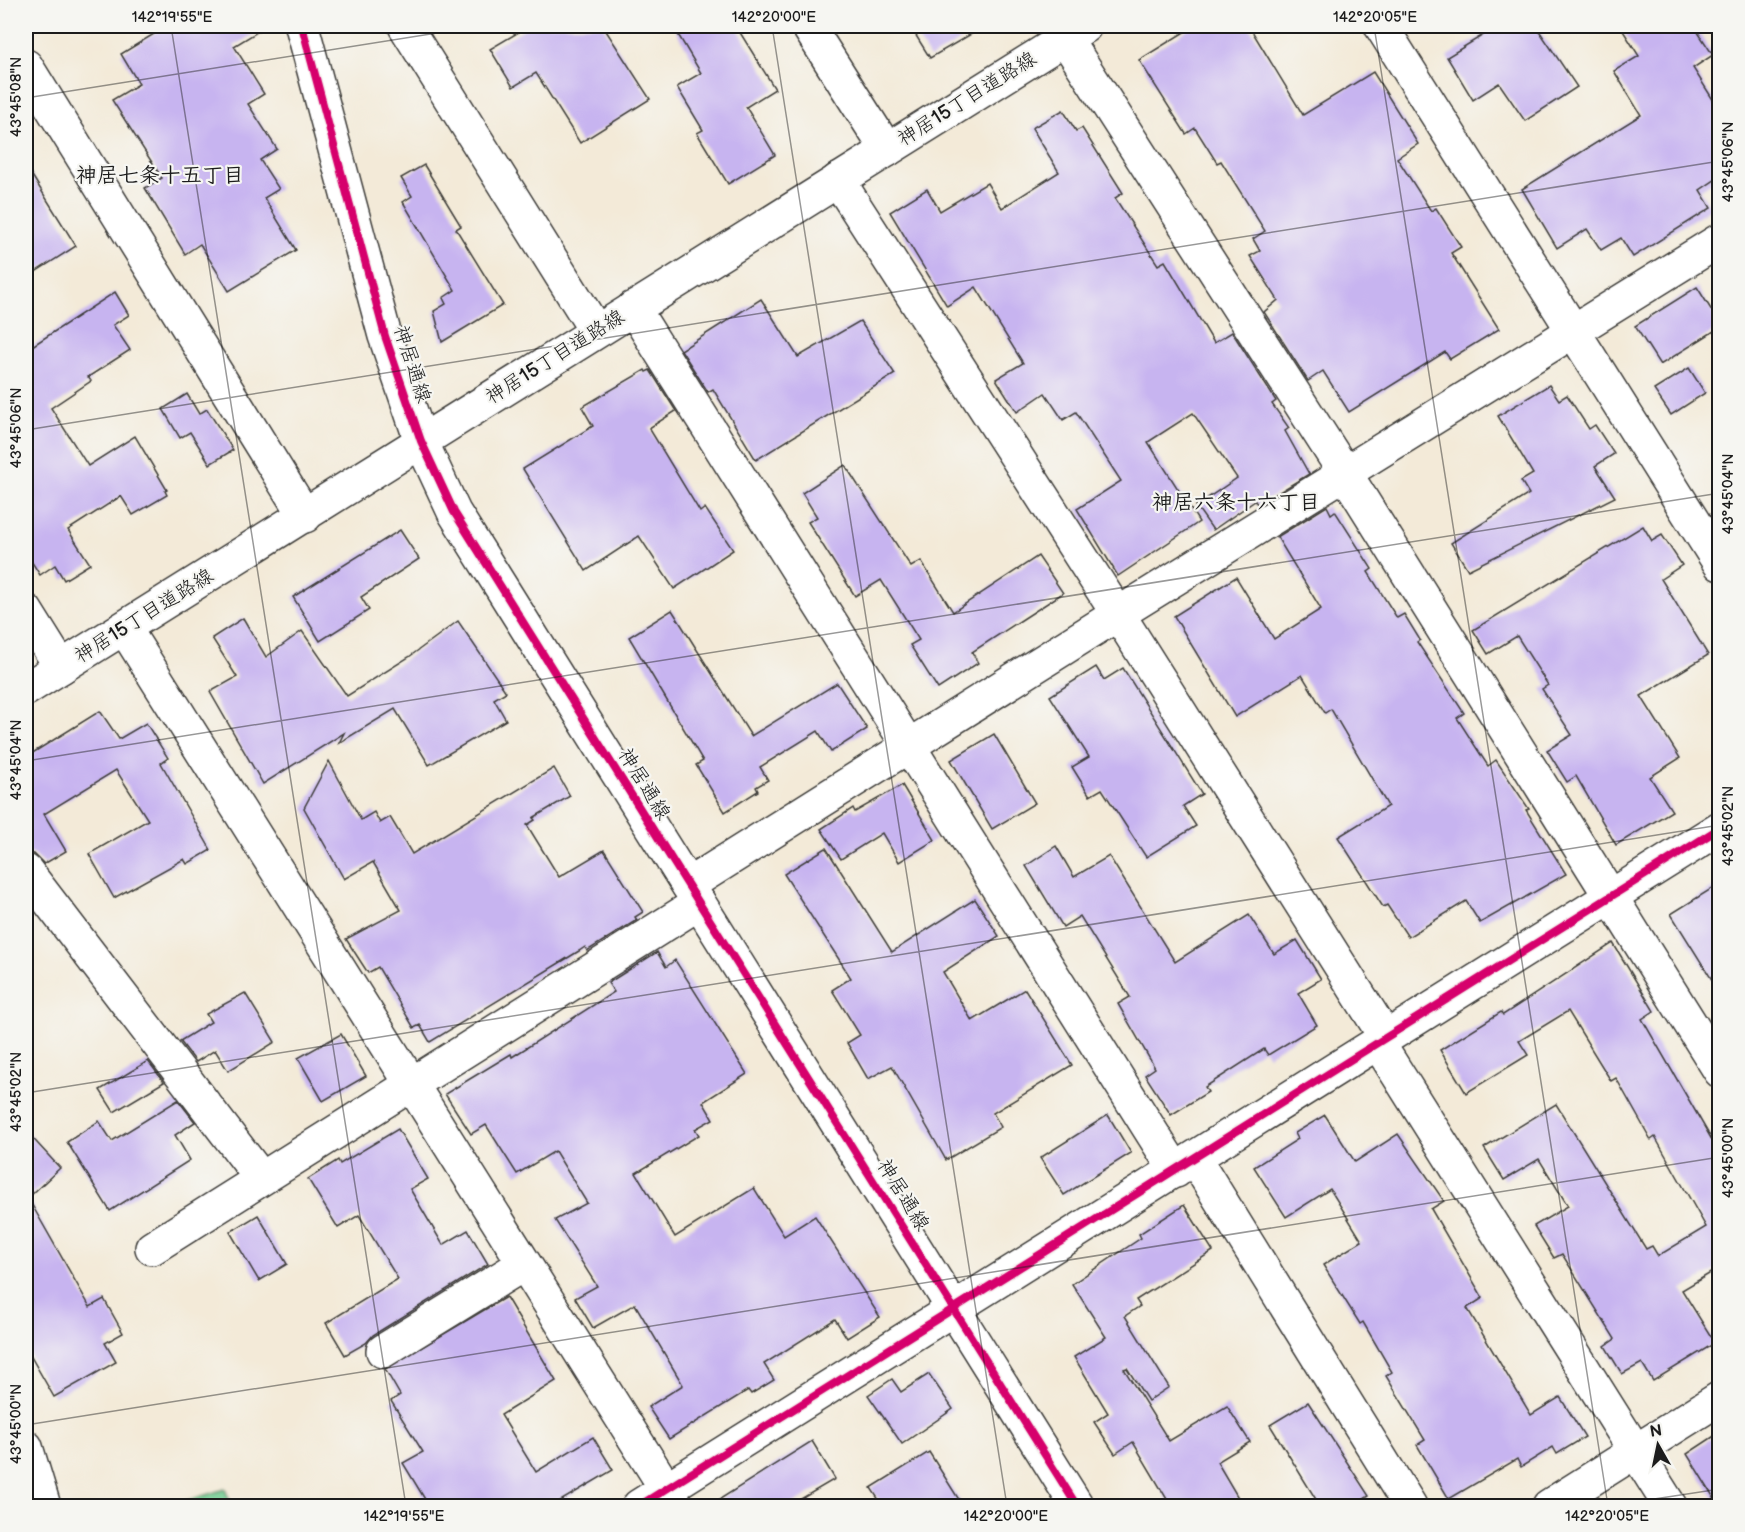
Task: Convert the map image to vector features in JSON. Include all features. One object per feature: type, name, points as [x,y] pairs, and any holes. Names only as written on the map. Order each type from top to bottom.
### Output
[{"type":"street","name":"神居通線","points":[[302,26],[385,336],[421,441],[454,512],[1077,1506]]},
{"type":"street","points":[[405,26],[596,331]]},
{"type":"street","points":[[808,26],[887,150]]},
{"type":"street","points":[[1381,26],[1719,564]]},
{"type":"street","name":"神居15丁目道路線","points":[[26,689],[1075,32]]},
{"type":"street","points":[[1075,32],[1345,472],[1719,1071]]},
{"type":"street","points":[[26,66],[305,516]]},
{"type":"street","points":[[838,180],[1118,614],[1670,1506]]},
{"type":"street","points":[[152,1248],[410,1083],[694,894],[910,745],[1719,240]]},
{"type":"street","points":[[633,308],[910,745],[1410,1506]]},
{"type":"street","points":[[26,611],[61,667]]},
{"type":"street","points":[[125,629],[671,1498]]},
{"type":"street","points":[[639,1506],[671,1498],[955,1310],[1719,828]]},
{"type":"street","points":[[26,871],[261,1178]]},
{"type":"street","points":[[383,1351],[524,1264]]},
{"type":"street","points":[[1549,1506],[1719,1398]]},
{"type":"street","points":[[26,1447],[44,1506]]},
{"type":"green space","points":[[225,1489],[232,1506],[169,1506]]},
{"type":"building","points":[[167,26],[267,26],[234,46],[264,94],[248,104],[277,149],[260,160],[279,189],[264,198],[296,250],[229,291],[200,244],[185,254],[145,188],[162,178],[112,100],[139,84],[121,54]]},
{"type":"building","points":[[529,26],[603,26],[650,99],[580,143],[536,73],[513,87],[490,49]]},
{"type":"building","points":[[673,26],[736,26],[775,89],[746,107],[775,155],[728,184],[697,133],[703,130],[677,87],[701,73]]},
{"type":"building","points":[[910,26],[985,26],[930,58]]},
{"type":"building","points":[[1194,26],[1249,26],[1303,115],[1373,72],[1418,144],[1397,158],[1431,211],[1436,208],[1461,247],[1451,253],[1499,329],[1450,359],[1445,352],[1349,412],[1323,371],[1308,381],[1264,312],[1278,300],[1250,256],[1260,251],[1253,239],[1265,231],[1221,161],[1217,163],[1195,128],[1186,134],[1139,60]]},
{"type":"building","points":[[1498,26],[1536,26],[1577,87],[1525,121],[1499,83],[1473,100],[1447,57]]},
{"type":"building","points":[[1620,26],[1694,26],[1713,55],[1693,68],[1719,109],[1719,177],[1700,190],[1711,208],[1633,257],[1621,238],[1601,250],[1587,229],[1557,248],[1522,189],[1641,115],[1614,71],[1639,56]]},
{"type":"building","points":[[1063,110],[1076,131],[1082,128],[1123,193],[1115,198],[1158,265],[1165,261],[1214,343],[1232,332],[1276,401],[1272,404],[1289,428],[1285,431],[1309,474],[1258,505],[1255,501],[1213,530],[1196,506],[1237,478],[1193,413],[1148,442],[1199,522],[1118,576],[1077,509],[1121,481],[1076,412],[1063,420],[1045,393],[1017,412],[996,379],[1023,363],[976,287],[947,306],[890,212],[927,189],[940,211],[987,183],[1002,208],[1059,172],[1032,128]]},
{"type":"building","points":[[424,165],[461,226],[456,229],[503,305],[442,342],[434,311],[446,304],[443,298],[455,290],[403,202],[412,196],[401,178]]},
{"type":"building","points":[[26,166],[76,246],[26,278]]},
{"type":"building","points":[[1697,287],[1719,322],[1719,328],[1660,365],[1635,326]]},
{"type":"building","points":[[115,292],[129,315],[113,325],[130,350],[88,377],[91,381],[51,408],[88,466],[135,436],[167,490],[165,491],[167,495],[133,515],[121,496],[68,530],[90,564],[64,580],[55,565],[40,575],[26,553],[26,350]]},
{"type":"building","points":[[761,299],[798,357],[860,321],[895,374],[756,460],[713,389],[708,392],[681,350]]},
{"type":"building","points":[[1689,368],[1705,393],[1671,415],[1654,390]]},
{"type":"building","points":[[645,370],[646,372],[650,370],[676,411],[649,428],[700,512],[705,508],[733,550],[674,589],[639,536],[586,571],[523,469],[593,426],[582,407]]},
{"type":"building","points":[[1549,385],[1559,400],[1567,395],[1589,429],[1595,425],[1614,454],[1595,466],[1615,497],[1468,570],[1451,543],[1529,494],[1521,481],[1533,474],[1498,416]]},
{"type":"building","points":[[187,394],[199,414],[207,409],[233,450],[210,464],[190,432],[180,438],[163,409]]},
{"type":"building","points":[[845,465],[911,567],[921,561],[953,612],[1038,556],[1063,593],[972,652],[978,663],[938,689],[910,645],[919,640],[881,580],[855,596],[808,522],[817,517],[802,493]]},
{"type":"building","points":[[1327,506],[1331,514],[1335,511],[1372,569],[1368,572],[1397,618],[1404,614],[1420,640],[1417,642],[1464,713],[1457,718],[1488,766],[1496,760],[1529,809],[1526,810],[1566,874],[1480,923],[1466,901],[1408,937],[1387,905],[1383,907],[1338,837],[1388,806],[1331,709],[1325,713],[1302,675],[1235,717],[1174,616],[1236,577],[1274,639],[1321,609],[1277,537]]},
{"type":"building","points":[[1643,526],[1652,541],[1662,535],[1682,565],[1661,579],[1708,655],[1641,696],[1680,758],[1650,777],[1672,811],[1616,845],[1576,776],[1567,782],[1547,750],[1572,735],[1542,689],[1548,685],[1517,636],[1488,654],[1473,630]]},
{"type":"building","points":[[400,530],[419,559],[361,597],[369,610],[320,641],[293,597]]},
{"type":"building","points":[[672,610],[751,736],[837,683],[867,729],[831,752],[818,731],[760,767],[768,780],[756,787],[758,791],[725,812],[696,765],[703,761],[629,637]]},
{"type":"building","points":[[243,618],[266,657],[302,631],[347,696],[409,657],[458,621],[506,692],[494,699],[506,720],[429,765],[395,709],[339,743],[344,733],[263,784],[210,692],[237,677],[212,638]]},
{"type":"building","points":[[1096,667],[1104,680],[1123,668],[1202,794],[1183,806],[1196,826],[1146,857],[1102,789],[1090,796],[1072,767],[1089,757],[1050,696]]},
{"type":"building","points":[[100,711],[119,739],[146,723],[168,758],[161,763],[211,850],[187,864],[184,859],[114,898],[89,854],[148,820],[116,770],[44,814],[66,851],[44,864],[34,854],[26,853],[26,757]]},
{"type":"building","points":[[994,734],[1035,803],[992,829],[951,760]]},
{"type":"building","points":[[329,761],[361,820],[374,812],[380,823],[390,817],[412,854],[554,768],[570,796],[533,818],[535,820],[527,825],[559,877],[604,850],[643,912],[635,917],[637,920],[587,951],[585,947],[430,1042],[420,1025],[414,1028],[378,967],[368,973],[346,939],[401,910],[373,862],[344,879],[304,808]]},
{"type":"building","points":[[902,785],[935,840],[899,862],[882,833],[841,859],[821,829],[853,808],[855,812]]},
{"type":"building","points":[[1056,846],[1074,877],[1109,856],[1175,962],[1249,915],[1274,954],[1297,940],[1321,979],[1298,993],[1317,1025],[1268,1055],[1264,1049],[1205,1087],[1208,1092],[1171,1115],[1145,1075],[1155,1068],[1118,1004],[1130,997],[1080,916],[1063,927],[1026,866]]},
{"type":"building","points":[[826,848],[892,952],[975,899],[999,936],[943,972],[972,1021],[1025,989],[1072,1065],[993,1113],[1001,1127],[946,1160],[892,1066],[868,1079],[847,1043],[860,1035],[832,990],[851,978],[784,874]]},
{"type":"building","points":[[1719,884],[1719,991],[1671,914]]},
{"type":"building","points":[[1613,943],[1654,1011],[1642,1019],[1719,1152],[1719,1268],[1682,1290],[1715,1343],[1653,1381],[1642,1363],[1622,1374],[1605,1346],[1615,1339],[1562,1254],[1554,1258],[1534,1226],[1568,1206],[1539,1159],[1504,1180],[1484,1148],[1556,1104],[1646,1249],[1652,1246],[1658,1256],[1706,1227],[1655,1137],[1651,1140],[1616,1078],[1611,1081],[1568,1011],[1519,1041],[1528,1055],[1466,1093],[1440,1050],[1501,1012],[1503,1015]]},
{"type":"building","points":[[657,952],[666,967],[675,960],[747,1074],[703,1102],[713,1119],[695,1129],[699,1135],[636,1173],[675,1237],[754,1188],[784,1236],[815,1216],[880,1317],[847,1338],[835,1319],[764,1364],[774,1380],[751,1394],[748,1390],[669,1439],[648,1407],[683,1385],[635,1304],[593,1328],[575,1298],[597,1286],[555,1220],[587,1203],[555,1151],[517,1174],[486,1125],[471,1134],[445,1094],[511,1054],[512,1057],[614,992],[608,983]]},
{"type":"building","points":[[245,993],[275,1042],[228,1071],[215,1050],[196,1062],[180,1041],[211,1022],[206,1014]]},
{"type":"building","points":[[341,1034],[366,1076],[323,1101],[298,1058]]},
{"type":"building","points":[[148,1061],[164,1082],[114,1112],[100,1090]]},
{"type":"building","points":[[178,1100],[195,1122],[175,1135],[190,1160],[110,1211],[67,1142],[99,1121],[112,1141]]},
{"type":"building","points":[[1108,1115],[1131,1153],[1064,1195],[1040,1158]]},
{"type":"building","points":[[1325,1115],[1355,1162],[1398,1134],[1444,1201],[1431,1209],[1483,1298],[1467,1308],[1531,1415],[1560,1397],[1585,1437],[1557,1454],[1553,1447],[1521,1467],[1517,1459],[1449,1499],[1417,1445],[1425,1440],[1386,1376],[1392,1372],[1363,1322],[1360,1324],[1323,1265],[1362,1241],[1330,1189],[1286,1217],[1254,1167],[1298,1139],[1295,1133]]},
{"type":"building","points":[[398,1129],[428,1179],[410,1189],[443,1245],[468,1230],[488,1264],[373,1335],[366,1343],[345,1355],[326,1323],[398,1279],[359,1215],[338,1228],[308,1179],[338,1160],[340,1164]]},
{"type":"building","points":[[26,1131],[60,1168],[28,1198],[90,1307],[104,1299],[123,1333],[105,1343],[116,1362],[54,1397],[26,1348]]},
{"type":"building","points":[[1184,1205],[1213,1251],[1136,1300],[1140,1306],[1125,1316],[1169,1387],[1148,1401],[1127,1368],[1124,1369],[1169,1441],[1227,1406],[1250,1442],[1217,1462],[1243,1506],[1171,1506],[1133,1442],[1115,1454],[1094,1422],[1108,1413],[1074,1357],[1106,1337],[1072,1284],[1141,1238],[1139,1234]]},
{"type":"building","points":[[258,1215],[287,1264],[259,1281],[230,1232]]},
{"type":"building","points":[[506,1297],[556,1381],[501,1415],[536,1472],[593,1437],[613,1470],[552,1506],[429,1506],[403,1463],[423,1452],[391,1401],[400,1395],[385,1369]]},
{"type":"building","points":[[929,1374],[953,1409],[902,1444],[868,1395],[892,1379],[901,1392]]},
{"type":"building","points":[[1308,1402],[1369,1496],[1353,1506],[1320,1506],[1270,1425]]},
{"type":"building","points":[[1719,1433],[1719,1506],[1687,1454]]},
{"type":"building","points":[[812,1441],[835,1479],[789,1506],[709,1506]]},
{"type":"building","points":[[929,1452],[963,1506],[883,1506],[871,1488]]},
{"type":"cycle path","points":[[302,26],[385,336],[421,441],[454,512],[1077,1506]]},
{"type":"cycle path","points":[[639,1506],[1720,828]]},
{"type":"district","name":"神居七条十五丁目","points":[[160,175]]},
{"type":"district","name":"神居六条十六丁目","points":[[1236,502]]}]
